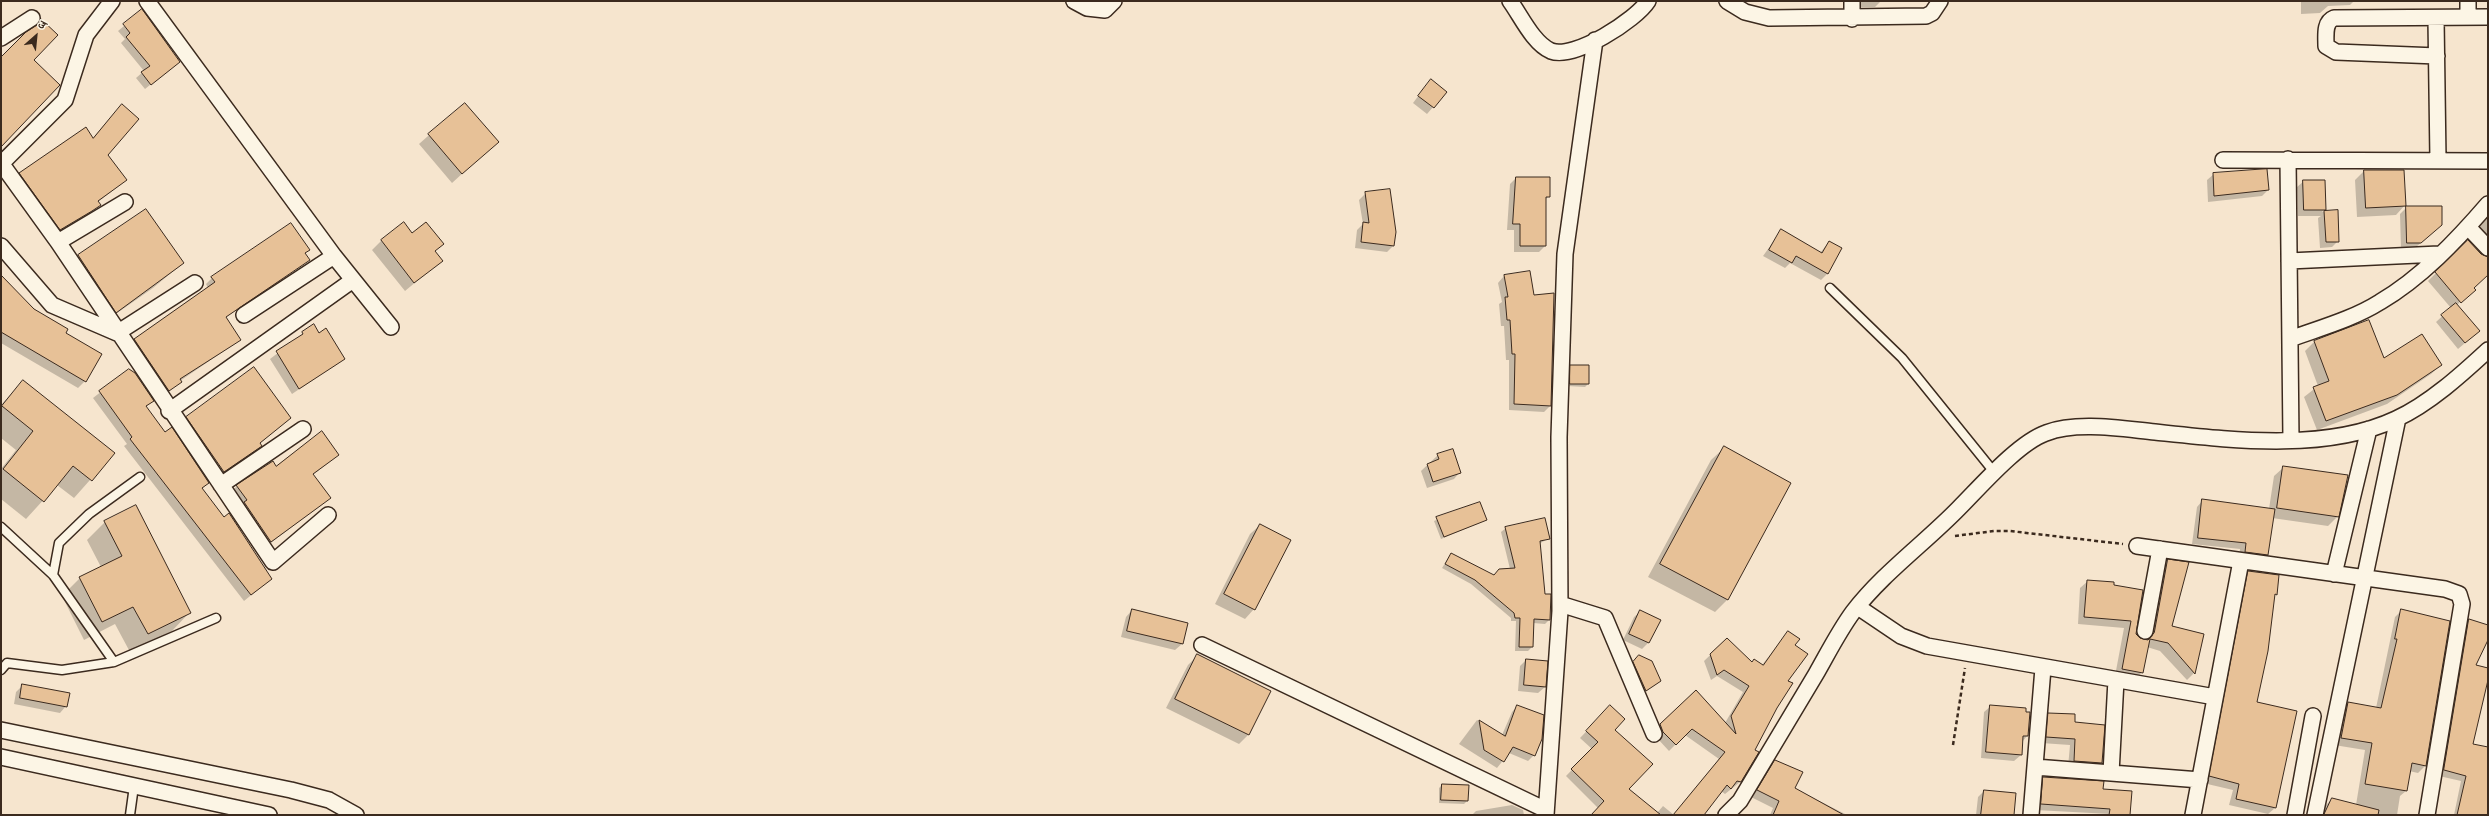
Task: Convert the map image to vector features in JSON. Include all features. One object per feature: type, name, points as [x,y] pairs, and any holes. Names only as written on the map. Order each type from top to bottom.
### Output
[{"type":"street","points":[[112,1],[86,35],[65,100],[1,164],[58,242],[169,411],[273,562],[328,515]]},
{"type":"street","points":[[147,1],[334,256],[391,327]]},
{"type":"street","points":[[1074,1],[1087,8],[1105,10],[1114,1]]},
{"type":"street","points":[[1510,1],[1542,45],[1550,50],[1563,53],[1601,37],[1629,21],[1648,1]]},
{"type":"street","points":[[1727,1],[1745,12],[1769,18],[1926,16],[1932,13],[1940,1]]},
{"type":"street","points":[[1852,1],[1852,18]]},
{"type":"street","points":[[2468,1],[2468,18]]},
{"type":"street","points":[[2437,56],[2336,52],[2326,46],[2326,25],[2334,18],[2436,19],[2488,17]]},
{"type":"street","points":[[1,38],[32,18]]},
{"type":"street","points":[[2436,19],[2438,160]]},
{"type":"street","points":[[1202,645],[1546,813],[1560,604],[1559,437],[1565,254],[1601,37]]},
{"type":"street","points":[[2288,159],[2291,440]]},
{"type":"street","points":[[2223,160],[2288,159],[2488,161]]},
{"type":"street","points":[[58,242],[125,202]]},
{"type":"street","points":[[2290,339],[2380,302],[2408,283],[2468,227],[2488,204]]},
{"type":"street","points":[[2468,227],[2488,248]]},
{"type":"street","points":[[1,246],[52,305],[117,333]]},
{"type":"street","points":[[2289,261],[2439,254]]},
{"type":"street","points":[[244,315],[334,256]]},
{"type":"street","points":[[169,411],[353,280]]},
{"type":"street","points":[[117,333],[195,283]]},
{"type":"street","points":[[1726,815],[1740,801],[1858,607],[1887,575],[1928,540],[1994,472],[2032,440],[2046,433],[2060,430],[2109,427],[2206,437],[2325,440],[2369,429],[2398,418],[2456,380],[2488,350]]},
{"type":"street","points":[[2315,815],[2366,578],[2398,418]]},
{"type":"street","points":[[221,485],[303,429]]},
{"type":"street","points":[[2334,574],[2369,429]]},
{"type":"street","points":[[2137,546],[2453,590],[2461,599],[2427,815]]},
{"type":"street","points":[[2145,631],[2160,549]]},
{"type":"street","points":[[2193,815],[2241,561]]},
{"type":"street","points":[[1560,604],[1605,618],[1654,734]]},
{"type":"street","points":[[1858,607],[1901,636],[1917,643],[1967,655],[2215,697]]},
{"type":"street","points":[[2031,815],[2043,668]]},
{"type":"street","points":[[2112,773],[2116,680]]},
{"type":"street","points":[[2295,815],[2312,716]]},
{"type":"street","points":[[1,730],[291,790],[333,802],[356,815]]},
{"type":"street","points":[[1,757],[269,815]]},
{"type":"street","points":[[2035,767],[2200,780]]},
{"type":"lane","points":[[1830,288],[1902,358],[1994,472]]},
{"type":"lane","points":[[53,575],[59,543],[89,514],[140,477]]},
{"type":"lane","points":[[1,527],[53,575],[114,662]]},
{"type":"lane","points":[[1,670],[4,662],[62,670],[114,662],[216,618]]},
{"type":"lane","points":[[130,815],[134,786]]},
{"type":"path","points":[[1928,540],[1994,531],[2137,546]]},
{"type":"path","points":[[1953,745],[1967,655]]},
{"type":"building","points":[[142,9],[180,62],[151,85],[141,72],[150,66],[126,37],[130,33],[123,24]]},
{"type":"building","points":[[41,19],[58,35],[34,60],[60,85],[1,147],[1,57],[26,32],[37,25]]},
{"type":"building","points":[[1431,79],[1447,92],[1434,108],[1418,96]]},
{"type":"building","points":[[465,103],[499,142],[462,174],[428,134]]},
{"type":"building","points":[[122,104],[139,119],[108,155],[127,180],[98,201],[101,205],[60,230],[19,173],[86,127],[93,138]]},
{"type":"building","points":[[2267,169],[2269,190],[2214,196],[2213,173]]},
{"type":"building","points":[[2364,170],[2404,170],[2406,206],[2366,208]]},
{"type":"building","points":[[1516,177],[1550,177],[1550,197],[1546,197],[1546,246],[1520,246],[1520,224],[1513,224]]},
{"type":"building","points":[[2303,180],[2325,180],[2326,210],[2304,210]]},
{"type":"building","points":[[1390,189],[1396,232],[1394,246],[1361,242],[1363,222],[1369,223],[1365,192]]},
{"type":"building","points":[[2406,206],[2442,206],[2442,225],[2421,243],[2407,243]]},
{"type":"building","points":[[146,209],[184,263],[116,313],[78,255]]},
{"type":"building","points":[[2338,210],[2339,242],[2326,242],[2324,211]]},
{"type":"building","points":[[404,222],[412,233],[426,222],[444,244],[435,251],[443,261],[414,283],[381,240]]},
{"type":"building","points":[[291,223],[310,250],[305,253],[310,260],[226,317],[241,340],[180,379],[182,382],[169,391],[134,339],[215,282],[211,277]]},
{"type":"building","points":[[1781,229],[1822,253],[1829,241],[1842,248],[1828,274],[1796,256],[1792,263],[1769,250]]},
{"type":"building","points":[[2468,240],[2481,254],[2488,257],[2488,275],[2474,288],[2476,290],[2461,303],[2435,272]]},
{"type":"building","points":[[1530,271],[1534,295],[1554,293],[1551,406],[1514,404],[1515,354],[1512,354],[1510,320],[1507,320],[1505,297],[1508,297],[1504,275]]},
{"type":"building","points":[[1,275],[34,309],[68,329],[66,333],[102,354],[86,382],[1,332]]},
{"type":"building","points":[[2456,303],[2480,331],[2465,343],[2441,315]]},
{"type":"building","points":[[2369,320],[2384,358],[2422,334],[2442,365],[2397,395],[2326,421],[2313,387],[2329,381],[2314,341]]},
{"type":"building","points":[[314,324],[319,333],[326,328],[345,359],[299,389],[276,351],[303,334],[302,332]]},
{"type":"building","points":[[1570,365],[1589,365],[1589,384],[1570,384]]},
{"type":"building","points":[[254,367],[291,418],[260,443],[262,446],[224,472],[186,417]]},
{"type":"building","points":[[129,369],[135,373],[154,401],[146,406],[165,432],[172,427],[209,483],[202,488],[224,517],[229,513],[272,579],[251,595],[130,439],[132,437],[99,391]]},
{"type":"building","points":[[23,380],[115,453],[92,481],[73,466],[44,502],[3,469],[33,431],[2,406]]},
{"type":"building","points":[[322,431],[339,455],[313,474],[331,498],[271,542],[244,502],[247,500],[236,485],[273,461],[276,466]]},
{"type":"building","points":[[1724,446],[1791,483],[1728,600],[1660,564]]},
{"type":"building","points":[[1453,449],[1461,473],[1433,482],[1427,464],[1439,459],[1437,454]]},
{"type":"building","points":[[2283,466],[2348,475],[2339,517],[2277,508]]},
{"type":"building","points":[[2202,499],[2275,509],[2268,555],[2245,552],[2246,543],[2198,538]]},
{"type":"building","points":[[1480,502],[1487,520],[1444,537],[1436,517]]},
{"type":"building","points":[[136,505],[191,613],[148,634],[133,607],[102,622],[79,577],[122,556],[104,521]]},
{"type":"building","points":[[1545,518],[1550,539],[1540,541],[1545,594],[1551,594],[1550,620],[1534,619],[1533,647],[1519,647],[1520,618],[1515,618],[1514,613],[1475,580],[1445,564],[1451,553],[1494,575],[1499,569],[1515,568],[1505,527]]},
{"type":"building","points":[[1260,524],[1291,540],[1255,610],[1224,594]]},
{"type":"building","points":[[2168,559],[2189,562],[2172,626],[2204,634],[2195,674],[2168,643],[2150,639],[2143,673],[2122,669],[2131,621],[2084,617],[2087,580],[2114,582],[2114,585],[2143,590],[2136,634],[2140,638],[2148,640],[2154,633]]},
{"type":"building","points":[[2248,571],[2279,575],[2277,595],[2275,594],[2268,651],[2257,702],[2297,711],[2276,808],[2236,799],[2239,784],[2209,776]]},
{"type":"building","points":[[1132,609],[1188,623],[1183,644],[1127,631]]},
{"type":"building","points":[[2401,609],[2450,621],[2426,766],[2412,763],[2407,791],[2365,784],[2372,743],[2341,738],[2348,702],[2381,708],[2397,639],[2395,639]]},
{"type":"building","points":[[1640,610],[1661,620],[1649,643],[1629,634]]},
{"type":"building","points":[[2469,619],[2488,625],[2488,640],[2476,665],[2488,668],[2488,680],[2473,744],[2488,747],[2488,815],[2457,815],[2466,776],[2444,770]]},
{"type":"building","points":[[1788,631],[1800,639],[1795,645],[1808,654],[1788,681],[1793,683],[1777,708],[1755,750],[1759,752],[1741,782],[1737,781],[1731,789],[1727,785],[1704,815],[1673,815],[1725,752],[1692,729],[1676,745],[1663,732],[1660,724],[1696,690],[1736,734],[1731,716],[1749,686],[1724,670],[1717,675],[1710,654],[1727,638],[1752,662],[1754,659],[1763,665]]},
{"type":"building","points":[[1197,654],[1271,691],[1249,735],[1175,699]]},
{"type":"building","points":[[1639,655],[1652,661],[1661,681],[1646,691],[1633,662]]},
{"type":"building","points":[[1526,659],[1548,661],[1546,687],[1524,685]]},
{"type":"building","points":[[22,684],[70,693],[67,707],[20,698]]},
{"type":"building","points":[[1517,705],[1544,715],[1542,739],[1535,756],[1513,747],[1504,762],[1484,750],[1479,720],[1505,736]]},
{"type":"building","points":[[1610,705],[1625,719],[1615,730],[1653,764],[1629,789],[1661,815],[1591,815],[1604,801],[1571,769],[1598,742],[1586,731]]},
{"type":"building","points":[[1990,705],[2026,708],[2026,712],[2030,712],[2028,736],[2023,736],[2022,755],[1986,752]]},
{"type":"building","points":[[2048,713],[2075,714],[2075,722],[2105,725],[2102,763],[2074,761],[2075,739],[2046,737]]},
{"type":"building","points":[[1775,760],[1803,772],[1795,788],[1844,815],[1773,815],[1779,801],[1757,790]]},
{"type":"building","points":[[2043,777],[2104,781],[2103,789],[2132,791],[2130,815],[2109,815],[2110,809],[2041,804]]},
{"type":"building","points":[[1442,784],[1469,785],[1468,801],[1441,800]]},
{"type":"building","points":[[1984,790],[2016,793],[2014,815],[1981,815]]},
{"type":"building","points":[[2332,798],[2379,810],[2378,815],[2324,815]]}]
